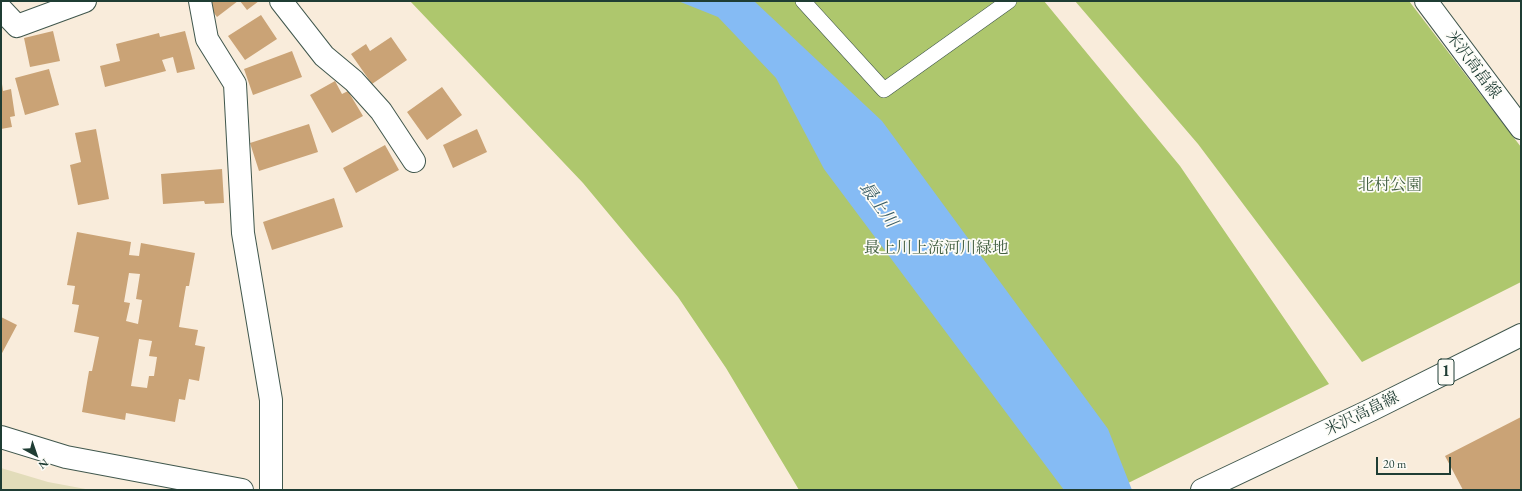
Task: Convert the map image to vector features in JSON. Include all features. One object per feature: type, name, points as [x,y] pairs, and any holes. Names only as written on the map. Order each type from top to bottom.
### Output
[{"type":"street","points":[[1,9],[18,26],[85,1]]},
{"type":"street","points":[[200,1],[207,39],[235,84],[243,233],[271,400],[271,490]]},
{"type":"street","points":[[281,1],[324,56],[354,81],[381,111],[414,161]]},
{"type":"street","name":"米沢高畠線","points":[[1426,1],[1521,128]]},
{"type":"street","name":"米沢高畠線","points":[[1202,490],[1521,335]]},
{"type":"street","points":[[1,437],[66,457],[242,490]]},
{"type":"lane","points":[[803,1],[884,90],[1009,1]]},
{"type":"shaded area","points":[[1,468],[48,482],[91,490],[1,490]]},
{"type":"green space","name":"最上川上流河川緑地","points":[[410,1],[1044,1],[1180,166],[1329,384],[1114,490],[799,490],[726,368],[678,297],[583,183]]},
{"type":"green space","name":"北村公園","points":[[1075,1],[1409,1],[1521,147],[1521,282],[1362,362],[1198,144]]},
{"type":"water","name":"最上川","points":[[678,1],[754,1],[882,121],[1108,429],[1132,490],[1064,490],[824,169],[776,78],[718,17]]},
{"type":"building","points":[[205,1],[238,1],[217,17]]},
{"type":"building","points":[[240,1],[259,1],[247,10]]},
{"type":"building","points":[[261,15],[277,39],[245,60],[228,36]]},
{"type":"building","points":[[53,31],[60,61],[30,67],[24,38]]},
{"type":"building","points":[[185,31],[195,69],[177,73],[173,57],[162,60],[166,71],[105,87],[100,66],[120,61],[116,44],[159,33],[160,37]]},
{"type":"building","points":[[391,37],[407,60],[372,84],[351,54],[366,44],[370,51]]},
{"type":"building","points":[[292,51],[302,77],[253,95],[244,69]]},
{"type":"building","points":[[49,69],[59,105],[25,115],[15,78]]},
{"type":"building","points":[[335,81],[342,94],[348,91],[363,116],[332,133],[310,95]]},
{"type":"building","points":[[1,84],[3,91],[11,89],[15,116],[10,117],[12,127],[1,129]]},
{"type":"building","points":[[442,87],[462,115],[427,140],[407,112]]},
{"type":"building","points":[[309,124],[318,152],[259,171],[250,143]]},
{"type":"building","points":[[96,129],[109,199],[78,205],[70,165],[81,162],[75,133]]},
{"type":"building","points":[[477,129],[487,152],[453,168],[443,145]]},
{"type":"building","points":[[385,145],[399,170],[356,193],[343,168]]},
{"type":"building","points":[[222,169],[224,203],[205,204],[204,201],[163,204],[161,174]]},
{"type":"building","points":[[334,198],[343,227],[272,250],[263,222]]},
{"type":"building","points":[[77,232],[131,242],[129,255],[139,256],[141,243],[195,253],[189,286],[186,286],[179,327],[198,330],[195,345],[205,347],[199,381],[189,379],[185,400],[179,399],[175,422],[126,413],[125,420],[82,412],[89,371],[92,371],[99,337],[74,332],[79,305],[72,304],[75,286],[67,285]],"holes":[[[129,273],[140,274],[136,299],[142,300],[138,324],[126,321],[130,303],[124,302]],[[139,339],[152,341],[149,356],[157,357],[154,376],[149,376],[147,388],[131,386]]]},
{"type":"building","points":[[1,317],[17,325],[1,355]]},
{"type":"building","points":[[1521,417],[1521,490],[1463,490],[1445,456]]}]
